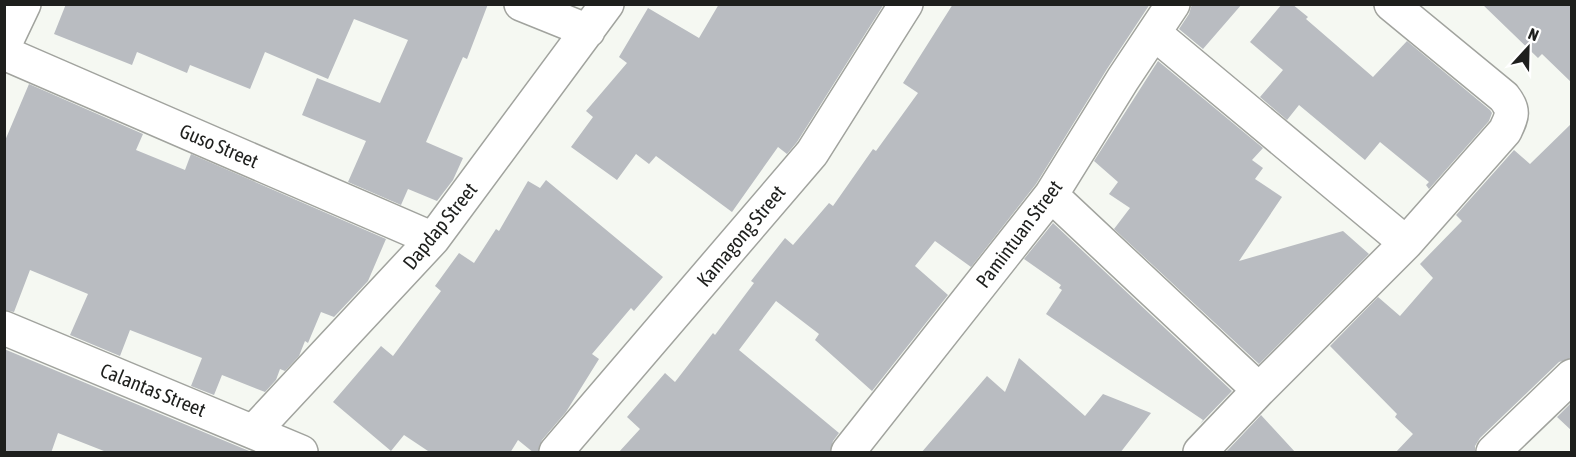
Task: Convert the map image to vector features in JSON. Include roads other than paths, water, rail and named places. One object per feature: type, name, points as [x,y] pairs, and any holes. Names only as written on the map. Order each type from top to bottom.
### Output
[{"type":"street","points":[[4,46],[24,4]]},
{"type":"street","points":[[521,4],[588,30]]},
{"type":"street","name":"Dapdap Street","points":[[254,431],[433,239],[607,4]]},
{"type":"street","name":"Kamagong Street","points":[[556,453],[812,153],[906,4]]},
{"type":"street","name":"Pamintuan Street","points":[[848,453],[1052,195],[1123,79],[1173,4]]},
{"type":"street","points":[[1200,453],[1258,390],[1406,243],[1505,131],[1512,116],[1511,106],[1504,97],[1392,4]]},
{"type":"street","points":[[1154,33],[1406,243]]},
{"type":"street","name":"Guso Street","points":[[4,52],[433,239]]},
{"type":"street","points":[[1052,195],[1258,390]]},
{"type":"street","name":"Calantas Street","points":[[4,328],[254,431],[301,453]]},
{"type":"street","points":[[1493,453],[1572,376]]}]
